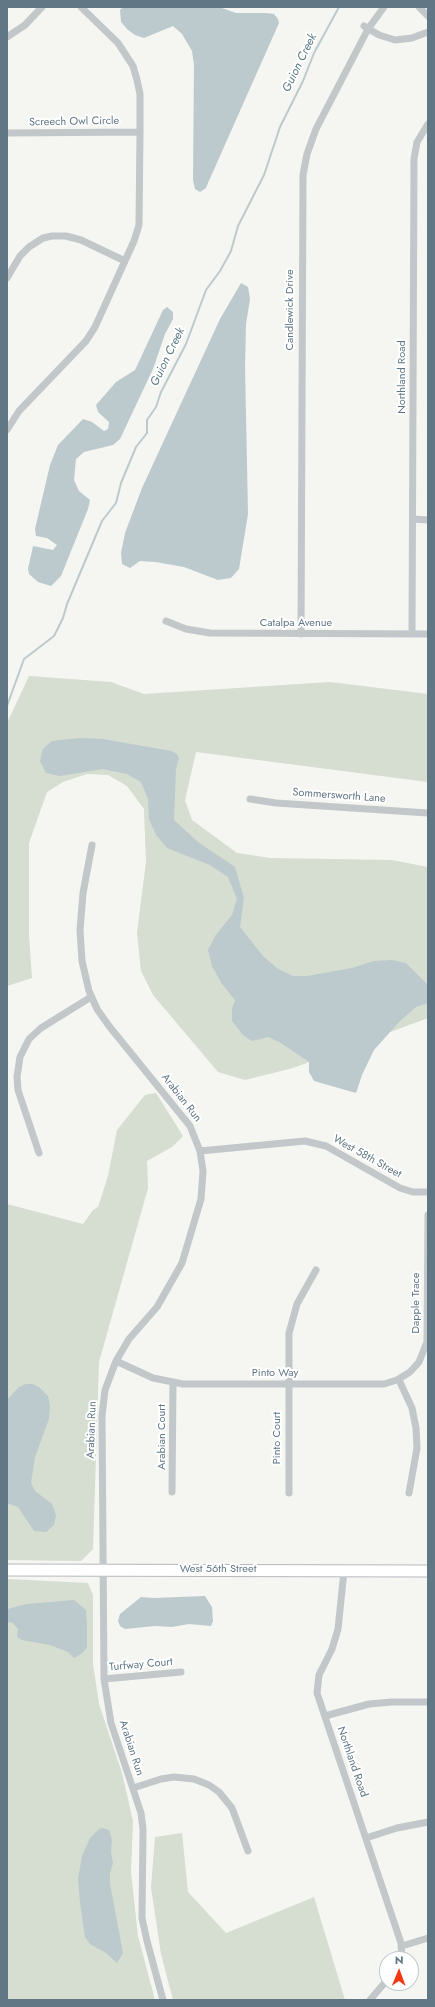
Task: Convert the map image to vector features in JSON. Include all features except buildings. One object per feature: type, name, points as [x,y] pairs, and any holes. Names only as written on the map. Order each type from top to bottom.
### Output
[{"type":"main road","name":"West 56th Street","points":[[7,1570],[102,1569],[428,1571]]},
{"type":"street","points":[[7,37],[25,25],[42,7]]},
{"type":"street","points":[[7,430],[19,411],[86,341],[125,261],[134,241],[139,224],[140,94],[133,66],[118,43],[81,7]]},
{"type":"street","name":"Candlewick Drive","points":[[301,634],[302,181],[307,154],[315,132],[366,27],[384,7]]},
{"type":"street","points":[[419,7],[428,16]]},
{"type":"street","points":[[366,27],[379,35],[395,40],[412,38],[428,32]]},
{"type":"street","name":"Northland Road","points":[[412,634],[414,159],[418,138],[428,124]]},
{"type":"street","name":"Screech Owl Circle","points":[[7,134],[140,132]]},
{"type":"street","points":[[7,278],[20,256],[29,246],[43,238],[52,236],[66,236],[81,240],[125,261]]},
{"type":"street","points":[[413,519],[428,520]]},
{"type":"street","name":"Catalpa Avenue","points":[[166,621],[186,629],[210,633],[428,634]]},
{"type":"street","name":"Sommersworth Lane","points":[[250,798],[276,803],[428,813]]},
{"type":"street","name":"Arabian Run","points":[[92,845],[83,893],[80,937],[83,968],[91,997],[109,1026],[186,1120],[196,1138],[204,1175],[202,1196],[182,1263],[157,1307],[129,1340],[116,1361],[105,1390],[102,1409],[104,1679],[111,1723],[133,1788],[142,1823],[141,1902],[143,1924],[163,2000]]},
{"type":"street","points":[[39,1153],[18,1090],[17,1077],[20,1057],[29,1039],[41,1028],[91,997]]},
{"type":"street","name":"West 58th Street","points":[[200,1151],[295,1140],[311,1142],[326,1146],[400,1188],[413,1192],[428,1192]]},
{"type":"street","name":"Dapple Trace","points":[[399,1380],[410,1372],[419,1362],[427,1342],[428,1215]]},
{"type":"street","name":"Pinto Court","points":[[289,1493],[288,1344],[291,1320],[298,1301],[316,1270]]},
{"type":"street","name":"Pinto Way","points":[[116,1361],[152,1377],[173,1382],[384,1384],[399,1380]]},
{"type":"street","points":[[399,1380],[412,1408],[416,1428],[417,1448],[409,1492]]},
{"type":"street","name":"Arabian Court","points":[[172,1492],[173,1382]]},
{"type":"street","name":"Northland Road","points":[[344,1571],[338,1629],[332,1649],[318,1681],[318,1693],[402,1946],[402,1951]]},
{"type":"street","name":"Turfway Court","points":[[104,1679],[181,1672]]},
{"type":"street","points":[[325,1716],[369,1704],[392,1702],[428,1702]]},
{"type":"street","points":[[133,1788],[161,1779],[174,1777],[194,1779],[209,1785],[218,1792],[232,1808],[248,1851]]},
{"type":"street","points":[[366,1838],[397,1828],[428,1822]]},
{"type":"street","points":[[402,1946],[428,1938]]},
{"type":"street","points":[[370,2000],[379,1989]]},
{"type":"shaded area","points":[[123,7],[219,7],[236,13],[274,14],[278,19],[279,23],[206,188],[200,192],[195,189],[193,180],[194,65],[192,51],[182,34],[173,26],[144,38],[135,35],[121,22],[120,10]]},
{"type":"shaded area","points":[[241,283],[248,287],[250,299],[246,324],[245,366],[248,514],[239,569],[231,578],[218,580],[184,567],[155,562],[140,561],[130,568],[122,564],[121,553],[125,533],[142,488],[220,319]]},
{"type":"shaded area","points":[[167,307],[173,312],[173,319],[165,334],[153,369],[120,439],[113,445],[84,452],[76,459],[74,480],[79,491],[90,500],[88,509],[61,576],[51,586],[38,582],[29,574],[28,569],[33,546],[53,550],[57,545],[47,538],[36,536],[35,529],[50,465],[58,445],[83,419],[92,422],[104,431],[108,429],[109,422],[98,412],[96,405],[116,382],[135,370],[163,310]]},
{"type":"shaded area","points":[[29,676],[111,682],[144,694],[330,682],[428,694],[428,782],[196,752],[185,800],[192,820],[237,853],[270,858],[392,860],[428,867],[428,1018],[293,1068],[245,1080],[218,1072],[153,995],[141,971],[137,933],[146,862],[144,809],[127,786],[108,775],[87,774],[63,782],[47,792],[29,843],[29,935],[32,978],[7,986],[7,723]]},
{"type":"shaded area","points":[[80,738],[103,739],[171,751],[177,754],[179,758],[176,769],[174,820],[198,842],[235,867],[244,898],[240,927],[263,956],[278,969],[293,976],[307,976],[352,968],[374,961],[392,960],[406,963],[428,985],[428,1003],[416,1007],[400,1021],[374,1050],[362,1075],[356,1093],[314,1081],[309,1072],[309,1062],[281,1043],[268,1037],[252,1041],[243,1035],[232,1021],[232,1009],[235,1000],[222,984],[212,966],[208,950],[215,936],[232,915],[237,899],[228,877],[210,865],[167,848],[156,835],[149,819],[148,799],[141,782],[127,774],[103,769],[60,776],[46,773],[40,761],[43,749],[52,741]]},
{"type":"shaded area","points":[[156,1093],[183,1136],[172,1147],[147,1161],[148,1188],[99,1362],[93,1549],[81,1561],[7,1560],[7,1204],[83,1224],[93,1210],[98,1207],[108,1176],[117,1130],[145,1095]]},
{"type":"shaded area","points":[[26,1384],[33,1384],[40,1388],[48,1396],[50,1406],[49,1419],[35,1457],[31,1483],[35,1491],[52,1504],[56,1515],[54,1525],[46,1532],[34,1531],[18,1507],[7,1503],[7,1400],[19,1387]]},
{"type":"shaded area","points":[[7,1579],[88,1583],[93,1595],[93,1664],[99,1704],[122,1773],[133,1821],[131,1872],[138,1936],[155,2000],[7,2000]]},
{"type":"shaded area","points":[[205,1596],[212,1607],[213,1621],[211,1626],[189,1624],[172,1627],[155,1626],[125,1629],[120,1626],[118,1621],[120,1614],[141,1597],[154,1598]]},
{"type":"shaded area","points":[[74,1600],[86,1610],[87,1648],[74,1658],[68,1652],[50,1645],[22,1640],[17,1637],[18,1629],[13,1623],[7,1622],[7,1610],[11,1608],[27,1604]]},
{"type":"shaded area","points":[[103,1828],[109,1830],[112,1840],[111,1852],[113,1863],[110,1873],[110,1884],[123,1953],[117,1963],[106,1953],[90,1944],[85,1937],[80,1903],[78,1879],[82,1856],[90,1838],[99,1829]]},
{"type":"shaded area","points":[[182,1833],[188,1892],[226,1933],[314,1897],[345,2000],[173,2000],[161,1954],[151,1887],[155,1837]]},
{"type":"waterway","name":"Guion Creek","points":[[7,706],[24,659],[54,636],[63,618],[67,604],[102,521],[116,503],[121,483],[136,447],[147,433],[147,420],[156,407],[161,392],[186,344],[206,290],[220,271],[231,251],[238,226],[264,175],[280,127],[303,81],[314,53],[339,7]]}]
